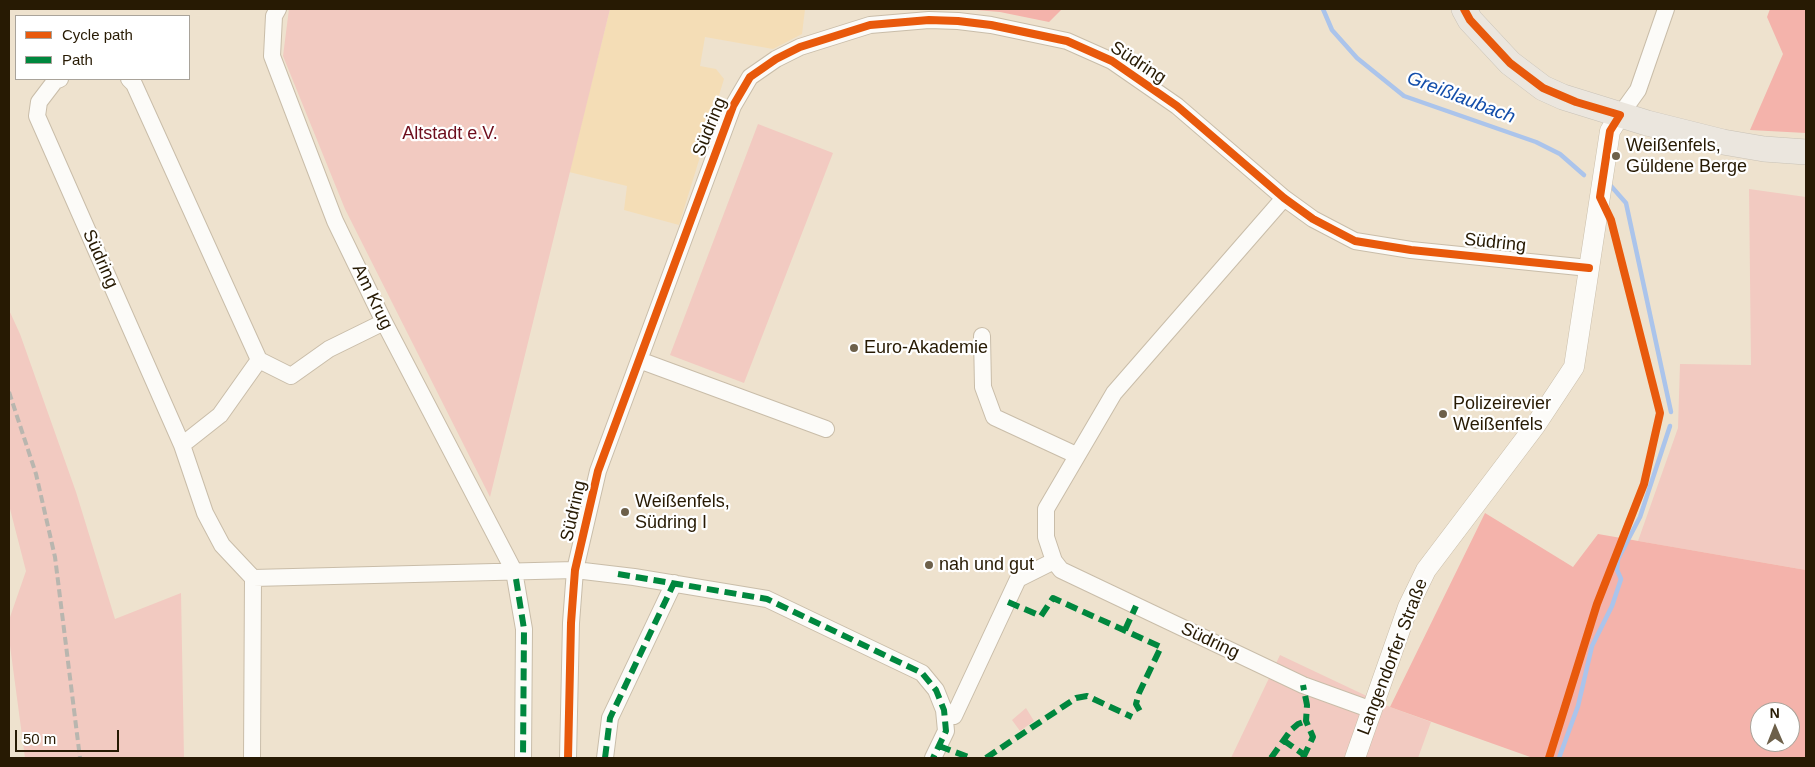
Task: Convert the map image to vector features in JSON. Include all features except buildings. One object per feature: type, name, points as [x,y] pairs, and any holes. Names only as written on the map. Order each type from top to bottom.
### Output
[{"type":"main road","points":[[1464,9],[1470,20],[1510,63],[1543,88],[1576,102],[1740,146],[1806,152]]},
{"type":"street","name":"Am Krug","points":[[278,9],[274,16],[272,56],[335,221],[384,322],[514,571]]},
{"type":"street","points":[[1620,115],[1638,90],[1666,9]]},
{"type":"street","name":"Südring","points":[[568,758],[571,623],[575,570],[598,471],[732,106],[750,77],[776,58],[800,47],[859,28],[893,22],[958,21],[1034,32],[1067,41],[1112,60],[1177,106],[1284,198],[1313,219],[1355,241],[1411,250],[1589,268]]},
{"type":"street","name":"Südring","points":[[58,80],[38,102],[37,116],[182,445],[205,513],[222,545],[253,578]]},
{"type":"street","points":[[130,80],[134,84],[259,360],[291,376],[329,349],[384,322]]},
{"type":"street","name":"Langendorfer Straße","points":[[1355,758],[1408,607],[1426,570],[1535,426],[1574,367],[1610,131],[1620,115]]},
{"type":"street","points":[[954,716],[1018,579],[1054,561],[1046,537],[1046,509],[1114,393],[1284,198]]},
{"type":"street","points":[[982,336],[983,386],[994,417],[1076,455]]},
{"type":"street","points":[[182,445],[220,415],[259,360]]},
{"type":"street","points":[[639,360],[826,429]]},
{"type":"street","name":"Südring","points":[[1054,561],[1061,570],[1303,685],[1372,710]]},
{"type":"street","points":[[252,758],[253,578],[575,570],[767,598],[922,673],[936,690],[944,710],[946,731],[933,758]]},
{"type":"street","points":[[514,571],[524,628],[523,758]]},
{"type":"street","points":[[605,758],[610,718],[674,583]]},
{"type":"shaded area","points":[[610,9],[805,9],[802,34],[773,49],[705,37],[700,66],[716,69],[724,79],[679,225],[624,210],[627,186],[569,172]]},
{"type":"shaded area","points":[[964,9],[1062,9],[1049,22],[1000,12]]},
{"type":"shaded area","points":[[1770,9],[1806,9],[1806,133],[1750,130],[1783,54],[1767,17]]},
{"type":"shaded area","points":[[1485,513],[1573,567],[1598,534],[1806,570],[1806,758],[1533,758],[1390,707]]},
{"type":"green space","name":"Altstadt e.V.","points":[[289,9],[610,9],[490,497],[345,209],[283,56]]},
{"type":"green space","points":[[758,124],[833,153],[744,383],[670,355]]},
{"type":"green space","points":[[1749,189],[1806,197],[1806,570],[1638,541],[1678,428],[1680,364],[1751,365]]},
{"type":"green space","points":[[9,310],[20,334],[76,492],[115,619],[181,593],[184,758],[25,758],[9,638],[9,620],[26,571],[9,505]]},
{"type":"green space","points":[[1280,655],[1390,707],[1431,722],[1418,758],[1231,758]]},
{"type":"green space","points":[[1026,708],[1034,721],[1020,731],[1012,720]]},
{"type":"waterway","name":"Greißlaubach","points":[[1323,9],[1332,30],[1357,58],[1404,96],[1536,142],[1560,154],[1584,175]]},
{"type":"waterway","name":"Greißlaubach","points":[[1611,186],[1626,203],[1671,412]]},
{"type":"waterway","name":"Greißlaubach","points":[[1559,758],[1578,706],[1592,646],[1612,606],[1621,579],[1617,570],[1618,559],[1640,517],[1670,426]]},
{"type":"railway","points":[[9,392],[36,474],[55,557],[80,758]]},
{"type":"marked path","points":[[618,574],[767,599],[922,673],[936,690],[944,710],[946,731],[933,758]]},
{"type":"marked path","points":[[516,579],[524,629],[523,758]]},
{"type":"marked path","points":[[605,758],[610,718],[674,583]]},
{"type":"marked path","points":[[1008,602],[1041,616],[1053,598],[1161,647],[1139,693],[1136,704],[1141,713]]},
{"type":"marked path","points":[[1125,630],[1136,606]]},
{"type":"marked path","points":[[1303,685],[1307,705],[1306,721],[1313,737],[1303,758]]},
{"type":"marked path","points":[[986,758],[1076,698],[1087,696],[1132,717]]},
{"type":"marked path","points":[[1271,758],[1291,730],[1298,724],[1306,721]]},
{"type":"marked path","points":[[1283,740],[1303,754]]},
{"type":"marked path","points":[[939,746],[971,758]]},
{"type":"cycle path","points":[[1464,9],[1470,20],[1510,63],[1543,88],[1576,102],[1620,115],[1610,131],[1600,197],[1611,220],[1660,413],[1644,484],[1597,604],[1549,758]]},
{"type":"cycle path","points":[[568,758],[571,623],[575,570],[598,471],[733,106],[750,77],[776,59],[800,47],[870,25],[929,20],[991,25],[1067,41],[1112,61],[1177,106],[1284,198],[1313,219],[1355,241],[1411,250],[1589,268]]},
{"type":"place","name":"Weißenfels, Güldene Berge","points":[[1616,156]]},
{"type":"place","name":"Euro-Akademie","points":[[854,348]]},
{"type":"place","name":"Polizeirevier Weißenfels","points":[[1443,414]]},
{"type":"place","name":"Weißenfels, Südring I","points":[[625,512]]},
{"type":"place","name":"nah und gut","points":[[929,565]]}]
